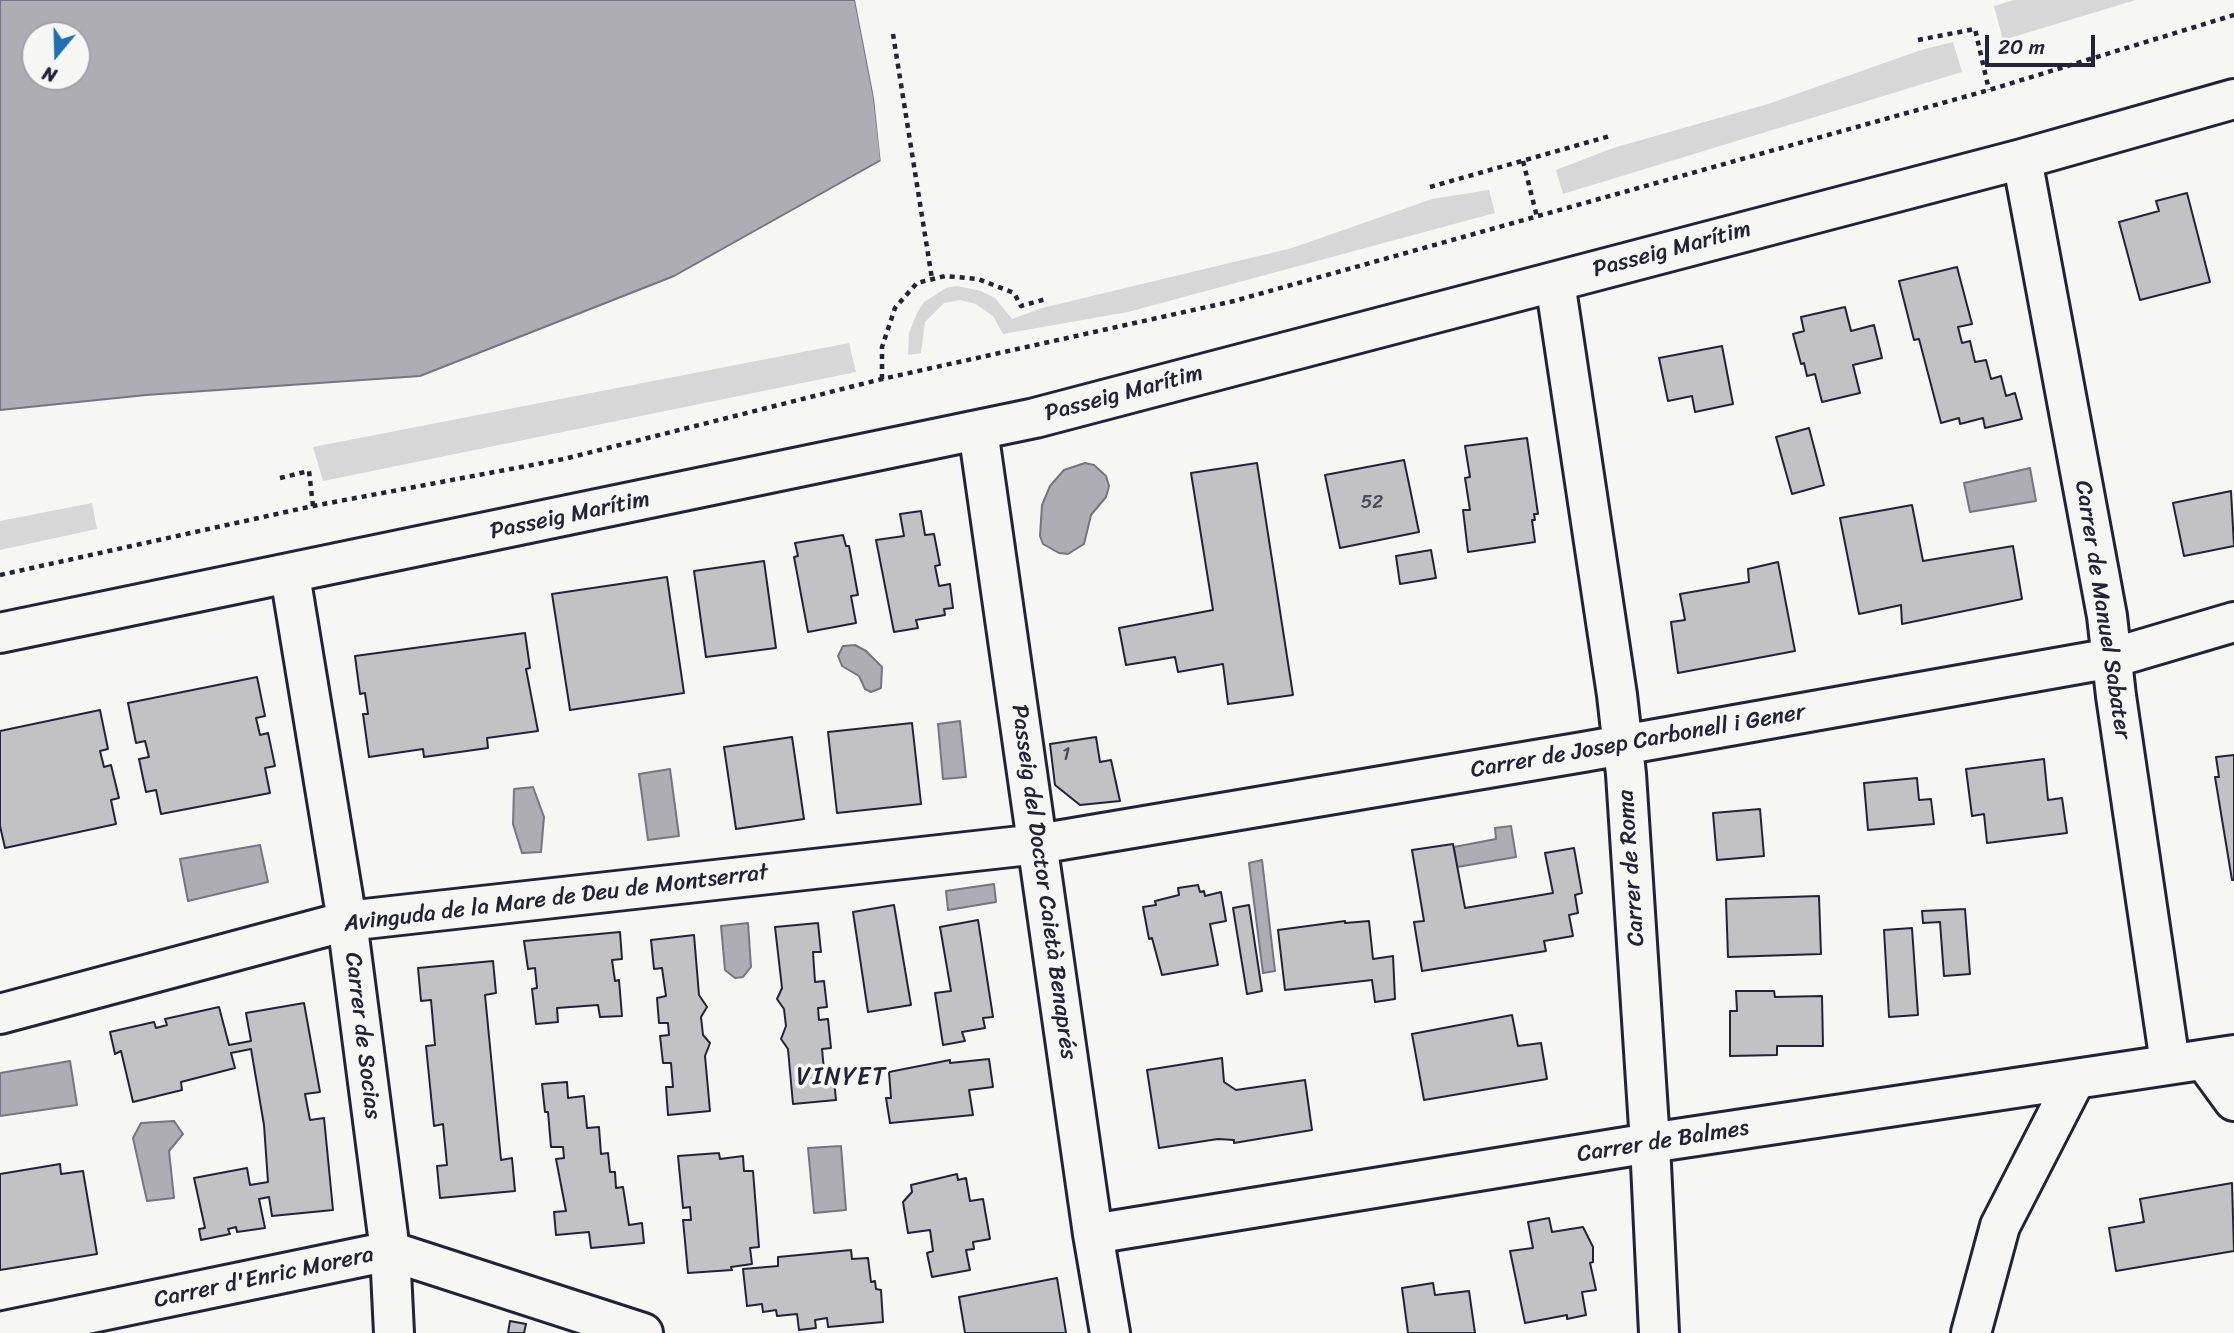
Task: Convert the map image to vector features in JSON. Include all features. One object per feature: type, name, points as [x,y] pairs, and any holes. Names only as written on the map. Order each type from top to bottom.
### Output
[{"type":"street","name":"Passeig Marítim","points":[[0,633],[290,575],[978,430],[2022,159],[2234,99]]},
{"type":"street","name":"Carrer de Manuel Sabater","points":[[2022,159],[2107,616],[2112,658],[2203,1059]]},
{"type":"street","name":"Carrer de Roma","points":[[1555,282],[1622,745],[1650,1143],[1659,1333]]},
{"type":"street","name":"Passeig del Doctor Caietà Benaprés","points":[[978,430],[1093,1234],[1110,1333]]},
{"type":"street","name":"Carrer de Socias","points":[[290,575],[347,921],[390,1251],[394,1333]]},
{"type":"street","name":"Carrer de Josep Carbonell i Gener","points":[[1038,844],[1622,745],[2112,658],[2234,622]]},
{"type":"street","name":"Avinguda de la Mare de Deu de Montserrat","points":[[0,1014],[347,921],[1038,844]]},
{"type":"street","name":"Carrer de Balmes","points":[[1093,1234],[1650,1143],[2203,1059]]},
{"type":"street","points":[[2203,1059],[2234,1101]]},
{"type":"street","points":[[1971,1333],[2000,1226],[2075,1080]]},
{"type":"street","name":"Carrer d'Enric Morera","points":[[0,1332],[390,1251],[643,1333]]},
{"type":"path","points":[[0,575],[313,506],[564,459],[882,379],[1234,301],[1989,90],[2234,15]]},
{"type":"path","points":[[1918,40],[1975,29],[1989,90]]},
{"type":"path","points":[[893,34],[932,279]]},
{"type":"path","points":[[1430,187],[1610,136]]},
{"type":"path","points":[[1523,161],[1536,217]]},
{"type":"path","points":[[882,379],[882,347],[894,308],[917,283],[945,276],[978,279],[1014,293],[1021,306],[1046,299]]},
{"type":"path","points":[[280,478],[309,471],[313,506]]},
{"type":"shaded area","points":[[0,0],[855,0],[874,98],[881,160],[674,276],[420,376],[146,395],[0,410]]},
{"type":"shaded area","points":[[2014,0],[2136,0],[2003,40],[1994,6]]},
{"type":"shaded area","points":[[1953,42],[1962,72],[1563,194],[1556,170],[1613,148],[1768,104],[1921,50]]},
{"type":"shaded area","points":[[1489,190],[1495,213],[1128,312],[1003,334],[993,316],[976,304],[960,300],[944,303],[925,322],[921,353],[908,355],[909,333],[917,313],[924,302],[946,288],[957,286],[981,291],[995,298],[1012,319],[1042,308],[1292,248],[1432,199]]},
{"type":"shaded area","points":[[849,343],[856,372],[323,481],[313,447]]},
{"type":"shaded area","points":[[1085,463],[1094,465],[1106,476],[1109,486],[1106,497],[1091,515],[1084,544],[1068,554],[1059,553],[1043,544],[1040,536],[1042,505],[1050,486],[1064,470]]},
{"type":"shaded area","points":[[2030,468],[2036,501],[1970,512],[1964,483]]},
{"type":"shaded area","points":[[92,503],[97,529],[0,550],[0,521]]},
{"type":"shaded area","points":[[855,645],[866,651],[882,667],[881,688],[871,692],[865,689],[859,676],[842,666],[838,656],[843,646]]},
{"type":"shaded area","points":[[960,721],[966,777],[943,779],[938,724]]},
{"type":"shaded area","points":[[670,769],[679,836],[648,840],[639,774]]},
{"type":"shaded area","points":[[533,787],[544,817],[541,852],[522,853],[513,824],[514,789]]},
{"type":"shaded area","points":[[1511,826],[1516,857],[1457,867],[1454,847],[1496,839],[1495,828]]},
{"type":"shaded area","points":[[260,845],[268,882],[188,901],[180,859]]},
{"type":"shaded area","points":[[1262,860],[1275,971],[1263,973],[1249,863]]},
{"type":"shaded area","points":[[994,884],[996,902],[948,910],[946,891]]},
{"type":"shaded area","points":[[748,923],[751,967],[743,977],[735,978],[725,970],[721,926]]},
{"type":"shaded area","points":[[70,1061],[77,1105],[0,1116],[0,1073]]},
{"type":"shaded area","points":[[174,1121],[183,1134],[169,1151],[174,1198],[147,1201],[133,1138],[141,1123]]},
{"type":"shaded area","points":[[841,1146],[846,1210],[814,1213],[808,1148]]},
{"type":"pier","points":[[855,0],[859,0],[864,22],[877,97],[884,160],[881,164],[874,98]]},
{"type":"building","points":[[2187,193],[2210,282],[2140,300],[2119,222],[2159,211],[2156,201]]},
{"type":"building","points":[[1957,267],[1972,324],[1958,327],[1962,343],[1970,341],[1975,362],[1986,360],[1991,379],[2001,376],[2006,396],[2015,393],[2022,419],[1985,428],[1983,418],[1960,424],[1959,418],[1941,423],[1919,339],[1914,340],[1899,281]]},
{"type":"building","points":[[1845,307],[1851,331],[1874,325],[1882,358],[1853,365],[1860,393],[1822,402],[1815,374],[1807,376],[1793,334],[1804,331],[1801,317]]},
{"type":"building","points":[[1722,346],[1733,404],[1695,412],[1692,396],[1668,401],[1659,358]]},
{"type":"building","points":[[1809,428],[1824,485],[1792,494],[1776,437]]},
{"type":"building","points":[[1527,438],[1538,514],[1534,514],[1535,520],[1532,520],[1535,542],[1468,552],[1463,510],[1470,510],[1465,478],[1470,477],[1465,446]]},
{"type":"building","points":[[1404,460],[1419,532],[1340,548],[1325,475]]},
{"type":"building","points":[[1257,463],[1293,695],[1228,704],[1223,664],[1178,672],[1175,657],[1126,665],[1119,628],[1213,610],[1191,473]]},
{"type":"building","points":[[2231,491],[2234,546],[2184,556],[2173,503]]},
{"type":"building","points":[[1912,505],[1923,561],[2013,546],[2022,599],[1902,624],[1901,605],[1859,614],[1840,518]]},
{"type":"building","points":[[921,511],[925,535],[934,534],[940,565],[935,566],[939,586],[950,584],[953,608],[944,609],[945,615],[916,620],[918,628],[894,632],[876,540],[904,536],[900,514]]},
{"type":"building","points":[[843,535],[846,546],[849,546],[858,595],[851,596],[856,623],[808,632],[794,557],[798,556],[795,543]]},
{"type":"building","points":[[1431,550],[1436,578],[1400,584],[1396,556]]},
{"type":"building","points":[[764,561],[776,648],[706,657],[694,571]]},
{"type":"building","points":[[1778,562],[1795,651],[1678,673],[1671,622],[1685,620],[1680,594],[1749,582],[1748,569]]},
{"type":"building","points":[[667,577],[684,693],[570,710],[552,594]]},
{"type":"building","points":[[525,633],[530,668],[526,669],[538,731],[487,738],[488,748],[424,757],[423,749],[369,757],[363,714],[368,714],[365,693],[360,694],[355,656]]},
{"type":"building","points":[[257,677],[265,716],[256,718],[260,735],[268,733],[275,766],[265,768],[270,793],[161,814],[156,790],[146,792],[139,759],[149,757],[145,741],[136,743],[128,703]]},
{"type":"building","points":[[100,710],[108,749],[100,751],[104,767],[111,765],[119,798],[111,800],[116,824],[5,848],[0,826],[0,731]]},
{"type":"building","points":[[912,723],[921,804],[837,813],[828,732]]},
{"type":"building","points":[[792,737],[804,819],[736,829],[724,747]]},
{"type":"building","points":[[1096,737],[1100,762],[1111,760],[1120,801],[1080,805],[1055,785],[1050,744]]},
{"type":"building","points":[[2234,755],[2232,880],[2215,777],[2219,777],[2216,757]]},
{"type":"building","points":[[2044,759],[2048,800],[2062,798],[2067,833],[1987,843],[1984,814],[1972,816],[1966,769]]},
{"type":"building","points":[[1917,778],[1919,800],[1931,799],[1934,824],[1868,830],[1864,783]]},
{"type":"building","points":[[1760,809],[1764,856],[1717,860],[1713,813]]},
{"type":"building","points":[[1453,844],[1465,908],[1553,893],[1545,853],[1574,848],[1582,893],[1575,895],[1578,913],[1569,915],[1573,936],[1544,941],[1546,951],[1422,971],[1414,922],[1424,921],[1412,850]]},
{"type":"building","points":[[1198,885],[1205,896],[1221,892],[1226,921],[1210,924],[1218,965],[1162,975],[1152,938],[1149,939],[1143,907],[1156,905],[1155,901],[1179,895],[1178,888]]},
{"type":"building","points":[[1819,896],[1821,954],[1728,957],[1726,899]]},
{"type":"building","points":[[894,905],[911,1005],[868,1012],[853,912]]},
{"type":"building","points":[[1249,905],[1262,991],[1247,994],[1233,908]]},
{"type":"building","points":[[1965,909],[1970,974],[1944,976],[1940,922],[1923,923],[1922,911]]},
{"type":"building","points":[[978,920],[993,1017],[983,1018],[985,1028],[962,1032],[965,1041],[943,1045],[935,993],[951,991],[940,927]]},
{"type":"building","points":[[1345,921],[1369,921],[1373,959],[1393,956],[1395,999],[1375,1002],[1372,980],[1285,990],[1278,930]]},
{"type":"building","points":[[818,923],[821,952],[813,952],[815,982],[824,981],[827,1007],[818,1008],[819,1020],[828,1019],[831,1048],[822,1049],[824,1070],[833,1070],[836,1100],[793,1104],[788,1049],[781,1039],[786,1026],[784,1009],[777,999],[782,988],[775,927]]},
{"type":"building","points":[[1912,928],[1918,1015],[1889,1017],[1884,930]]},
{"type":"building","points":[[620,932],[622,959],[612,960],[615,981],[619,980],[622,1016],[600,1017],[598,1005],[557,1008],[558,1022],[536,1024],[532,989],[537,988],[535,968],[528,969],[524,941]]},
{"type":"building","points":[[694,935],[699,995],[707,1007],[701,1017],[703,1035],[710,1043],[705,1056],[710,1111],[668,1115],[666,1087],[673,1087],[671,1063],[663,1063],[660,1036],[669,1035],[668,1023],[659,1023],[657,998],[666,996],[662,968],[654,969],[651,940]]},
{"type":"building","points":[[493,961],[496,993],[485,995],[501,1160],[512,1158],[515,1191],[440,1198],[437,1166],[447,1165],[443,1124],[434,1126],[426,1046],[435,1045],[431,1000],[421,1001],[418,968]]},
{"type":"building","points":[[1736,991],[1774,991],[1775,997],[1822,996],[1823,1046],[1777,1046],[1777,1055],[1730,1056],[1730,1011],[1737,1011]]},
{"type":"building","points":[[304,1003],[320,1092],[305,1094],[310,1120],[324,1118],[333,1210],[272,1216],[269,1197],[259,1199],[265,1228],[237,1232],[236,1227],[228,1229],[230,1234],[201,1240],[199,1229],[205,1228],[194,1178],[247,1168],[250,1185],[268,1182],[264,1125],[251,1049],[231,1053],[235,1068],[181,1082],[182,1090],[133,1102],[121,1051],[115,1054],[110,1032],[154,1022],[156,1028],[167,1025],[165,1019],[219,1007],[229,1045],[251,1041],[246,1013]]},
{"type":"building","points":[[1512,1015],[1518,1046],[1541,1043],[1547,1079],[1424,1100],[1412,1034]]},
{"type":"building","points":[[1222,1058],[1224,1082],[1236,1090],[1305,1080],[1312,1130],[1234,1143],[1234,1140],[1218,1139],[1159,1148],[1147,1070]]},
{"type":"building","points":[[989,1059],[993,1087],[969,1090],[973,1115],[890,1123],[886,1098],[891,1098],[889,1072],[950,1060],[950,1063]]},
{"type":"building","points":[[567,1082],[568,1098],[584,1096],[587,1128],[599,1127],[601,1154],[608,1153],[610,1172],[615,1172],[616,1188],[623,1187],[629,1225],[642,1223],[644,1243],[591,1248],[589,1232],[556,1235],[554,1212],[566,1211],[556,1159],[564,1158],[563,1147],[551,1147],[542,1084]]},
{"type":"building","points":[[719,1153],[720,1159],[743,1156],[744,1171],[753,1171],[759,1247],[750,1248],[752,1264],[731,1267],[732,1270],[688,1273],[683,1220],[691,1220],[690,1207],[683,1208],[678,1156]]},
{"type":"building","points":[[60,1164],[61,1174],[83,1171],[97,1254],[0,1270],[0,1174]]},
{"type":"building","points":[[957,1174],[958,1180],[966,1178],[970,1201],[983,1199],[990,1239],[973,1242],[974,1249],[966,1250],[970,1270],[932,1277],[927,1253],[933,1251],[930,1230],[908,1233],[903,1202],[912,1192],[911,1185]]},
{"type":"building","points":[[2232,1183],[2234,1251],[2116,1271],[2109,1228],[2144,1222],[2140,1199]]},
{"type":"building","points":[[1549,1218],[1552,1232],[1583,1227],[1593,1247],[1593,1262],[1590,1263],[1596,1290],[1582,1292],[1586,1315],[1567,1319],[1567,1315],[1525,1323],[1510,1251],[1533,1248],[1528,1222]]},
{"type":"building","points":[[851,1250],[852,1259],[868,1258],[871,1282],[875,1281],[876,1289],[881,1290],[883,1322],[828,1327],[827,1318],[815,1320],[816,1328],[799,1330],[797,1314],[777,1316],[776,1310],[763,1312],[762,1304],[747,1306],[743,1269],[778,1266],[778,1257]]},
{"type":"building","points":[[1057,1278],[1066,1333],[965,1333],[959,1297]]},
{"type":"building","points":[[1433,1283],[1435,1295],[1469,1291],[1475,1333],[1408,1333],[1402,1288]]},
{"type":"building","points":[[510,1321],[526,1324],[524,1333],[508,1333]]},
{"type":"district","name":"VINYET","points":[[842,1078]]}]
